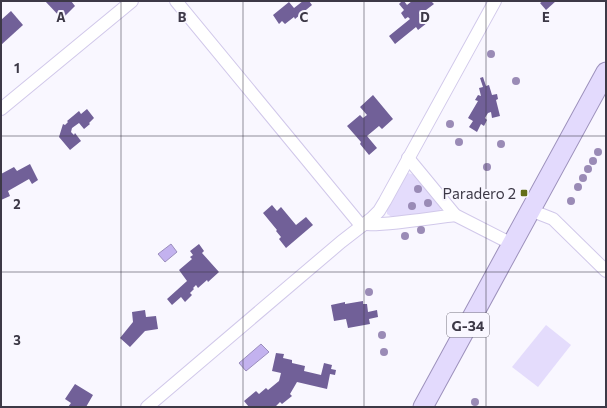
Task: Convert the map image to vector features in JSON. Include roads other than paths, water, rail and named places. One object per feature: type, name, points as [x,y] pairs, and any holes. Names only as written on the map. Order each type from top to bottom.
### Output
[{"type":"main road","name":"G-34","points":[[423,407],[606,72]]},
{"type":"street","points":[[1,109],[132,1]]},
{"type":"street","points":[[176,1],[355,219],[362,224],[400,222],[455,215]]},
{"type":"street","points":[[147,407],[160,403],[362,224],[374,216],[381,208],[495,1]]},
{"type":"street","points":[[408,158],[455,215],[512,244]]},
{"type":"street","points":[[530,210],[553,219],[606,271]]},
{"type":"place","name":"Paradero 2","points":[[524,193]]}]
